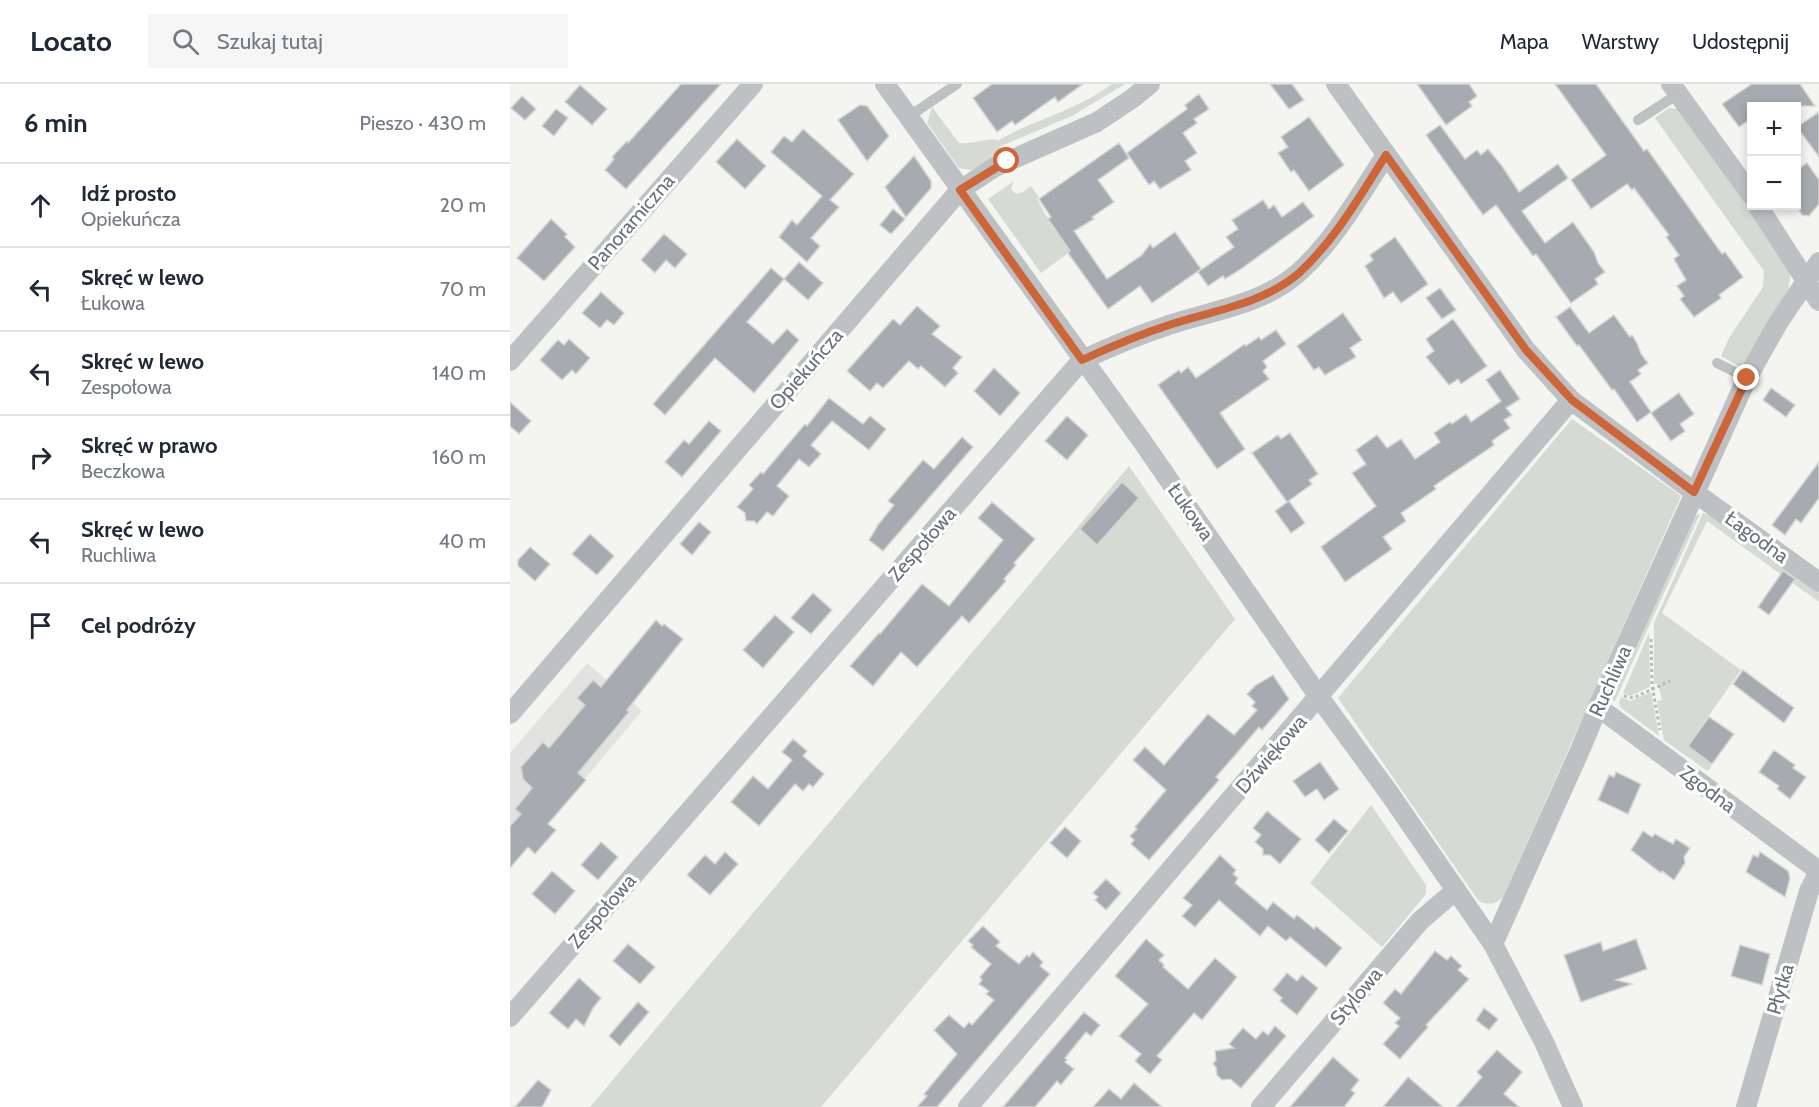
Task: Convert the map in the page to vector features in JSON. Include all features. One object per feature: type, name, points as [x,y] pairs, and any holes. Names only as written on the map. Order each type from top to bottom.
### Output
[{"type":"street","name":"Panoramiczna","points":[[510,361],[753,84]]},
{"type":"street","name":"Łukowa","points":[[885,84],[1142,441],[1493,944]]},
{"type":"street","name":"Opiekuńcza","points":[[510,714],[960,190],[995,167],[1097,122],[1150,84]]},
{"type":"street","name":"Łagodna","points":[[1335,84],[1526,350],[1572,400],[1819,582]]},
{"type":"street","points":[[1674,89],[1747,189]]},
{"type":"street","name":"Zespołowa","points":[[510,1017],[1082,360],[1119,343],[1173,324],[1253,300],[1298,274],[1335,233],[1386,155]]},
{"type":"street","points":[[1761,210],[1819,301]]},
{"type":"street","name":"Ruchliwa","points":[[1493,944],[1747,378],[1806,279],[1819,262]]},
{"type":"street","name":"Dźwiękowa","points":[[969,1107],[1572,400]]},
{"type":"street","name":"Zgodna","points":[[1598,707],[1819,871]]},
{"type":"street","name":"Płytka","points":[[1746,1107],[1809,891],[1819,871]]},
{"type":"street","name":"Stylowa","points":[[1262,1107],[1420,921],[1456,890]]},
{"type":"street","points":[[1493,944],[1544,1042],[1566,1103]]},
{"type":"lane","points":[[908,117],[957,84]]},
{"type":"lane","points":[[1638,120],[1674,89]]},
{"type":"lane","points":[[1717,363],[1747,378]]},
{"type":"path","points":[[1651,635],[1653,689],[1660,731]]},
{"type":"path","points":[[1620,694],[1633,698],[1670,681]]},
{"type":"shaded area","points":[[1112,84],[1125,84],[1072,116],[1001,146],[997,157],[971,170],[959,168],[927,123],[932,107],[959,143],[999,140],[1071,108]]},
{"type":"shaded area","points":[[1669,108],[1678,109],[1747,203],[1747,210],[1752,210],[1784,254],[1789,267],[1788,290],[1743,369],[1721,356],[1729,338],[1763,287],[1764,271],[1655,118]]},
{"type":"shaded area","points":[[1014,181],[1011,188],[1018,194],[1031,186],[1039,197],[1037,199],[1054,230],[1056,229],[1075,248],[1041,273],[988,199]]},
{"type":"shaded area","points":[[1572,419],[1681,496],[1503,897],[1497,902],[1488,904],[1478,900],[1338,698]]},
{"type":"shaded area","points":[[1129,466],[1235,619],[821,1107],[590,1107]]},
{"type":"shaded area","points":[[1703,513],[1710,515],[1819,593],[1819,602],[1707,521],[1662,613],[1741,670],[1688,745],[1712,764],[1709,770],[1664,740],[1657,701],[1662,700],[1658,684],[1654,684],[1654,623]]},
{"type":"shaded area","points":[[1700,514],[1615,701],[1611,699],[1692,517]]},
{"type":"shaded area","points":[[1649,633],[1650,687],[1630,696],[1623,693]]},
{"type":"shaded area","points":[[587,663],[642,711],[510,868],[510,753]]},
{"type":"shaded area","points":[[1651,692],[1659,736],[1620,707],[1619,702],[1621,697],[1631,701]]},
{"type":"shaded area","points":[[1371,805],[1426,885],[1426,894],[1382,947],[1310,883]]},
{"type":"building","points":[[681,84],[721,84],[626,189],[605,170],[614,159],[612,157],[627,141],[628,143]]},
{"type":"building","points":[[992,84],[1083,84],[1058,102],[1055,97],[1015,125],[1012,121],[997,132],[973,98]]},
{"type":"building","points":[[1270,84],[1292,84],[1304,100],[1289,109]]},
{"type":"building","points":[[1417,84],[1469,84],[1477,96],[1469,102],[1472,106],[1446,125]]},
{"type":"building","points":[[1555,84],[1596,84],[1644,151],[1647,149],[1722,254],[1725,252],[1743,277],[1719,295],[1721,298],[1694,317],[1680,299],[1684,296],[1677,286],[1686,280],[1674,259],[1679,255],[1666,237],[1669,235],[1634,188],[1632,190],[1627,184],[1591,209],[1571,180],[1606,155]]},
{"type":"building","points":[[1752,84],[1800,84],[1815,106],[1801,106],[1801,102],[1747,102],[1747,121],[1739,127],[1722,104]]},
{"type":"building","points":[[580,85],[607,109],[592,125],[565,102]]},
{"type":"building","points":[[1199,94],[1209,109],[1194,119],[1197,123],[1183,133],[1197,153],[1185,161],[1191,170],[1160,189],[1154,181],[1149,185],[1127,153],[1187,109],[1185,105]]},
{"type":"building","points":[[522,96],[536,109],[525,120],[511,108]]},
{"type":"building","points":[[860,105],[867,106],[889,136],[867,161],[838,120]]},
{"type":"building","points":[[556,109],[568,118],[554,136],[542,126]]},
{"type":"building","points":[[1819,112],[1819,157],[1801,132],[1801,124]]},
{"type":"building","points":[[1309,117],[1344,165],[1309,191],[1294,170],[1291,172],[1278,153],[1288,147],[1281,137]]},
{"type":"building","points":[[1440,125],[1465,159],[1477,150],[1481,155],[1488,149],[1519,192],[1558,164],[1568,178],[1522,211],[1545,243],[1573,222],[1605,272],[1595,279],[1598,284],[1571,303],[1536,254],[1533,256],[1496,205],[1483,215],[1426,135]]},
{"type":"building","points":[[803,129],[854,174],[830,200],[839,207],[811,238],[820,246],[807,262],[779,237],[792,220],[797,225],[822,196],[771,152],[784,136],[792,142]]},
{"type":"building","points":[[737,139],[766,166],[745,189],[716,162]]},
{"type":"building","points":[[1119,143],[1129,158],[1098,180],[1114,202],[1092,217],[1094,219],[1074,231],[1107,279],[1142,255],[1150,244],[1153,248],[1175,232],[1201,269],[1152,303],[1140,286],[1108,309],[1068,253],[1070,251],[1048,219],[1051,217],[1039,199]]},
{"type":"building","points":[[914,156],[931,181],[931,188],[906,217],[885,187]]},
{"type":"building","points":[[1807,163],[1819,180],[1819,204],[1809,216],[1802,215],[1799,210],[1801,210],[1801,167]]},
{"type":"building","points":[[1263,200],[1269,209],[1274,205],[1282,217],[1303,202],[1314,216],[1241,269],[1225,279],[1223,276],[1208,286],[1198,272],[1234,247],[1226,237],[1238,229],[1232,220]]},
{"type":"building","points":[[893,209],[905,219],[891,234],[880,225]]},
{"type":"building","points":[[551,219],[567,234],[565,237],[575,247],[544,281],[517,258]]},
{"type":"building","points":[[664,234],[687,254],[675,268],[666,260],[655,273],[641,260]]},
{"type":"building","points":[[1395,237],[1428,284],[1401,303],[1393,292],[1384,298],[1365,266],[1373,260],[1370,255]]},
{"type":"building","points":[[799,262],[823,283],[808,300],[784,279]]},
{"type":"building","points":[[771,268],[784,279],[747,322],[773,344],[787,329],[799,340],[754,393],[715,358],[665,415],[653,404]]},
{"type":"building","points":[[1440,288],[1456,310],[1442,319],[1426,298]]},
{"type":"building","points":[[601,292],[624,313],[614,325],[607,320],[600,328],[582,313]]},
{"type":"building","points":[[917,306],[940,326],[932,334],[962,357],[953,368],[958,373],[945,387],[921,366],[918,369],[909,361],[883,388],[877,383],[870,391],[847,371],[893,319],[900,325]]},
{"type":"building","points":[[1570,307],[1589,333],[1614,315],[1637,343],[1648,363],[1638,370],[1641,374],[1630,382],[1651,412],[1637,422],[1614,389],[1612,390],[1556,317]]},
{"type":"building","points":[[1343,313],[1362,340],[1350,348],[1356,357],[1325,375],[1319,367],[1314,370],[1297,346]]},
{"type":"building","points":[[1453,319],[1487,366],[1461,384],[1458,379],[1449,385],[1426,357],[1434,351],[1426,339]]},
{"type":"building","points":[[1276,330],[1286,344],[1263,361],[1267,367],[1263,371],[1269,379],[1220,413],[1245,449],[1217,469],[1158,385],[1179,370],[1181,373],[1188,367],[1196,378],[1245,344],[1246,346],[1259,337],[1261,340]]},
{"type":"building","points":[[569,339],[590,358],[576,374],[572,370],[562,380],[540,360],[558,340],[564,345]]},
{"type":"building","points":[[994,368],[1020,393],[1000,416],[974,391]]},
{"type":"building","points":[[1500,370],[1520,399],[1506,408],[1512,415],[1504,420],[1510,428],[1492,441],[1494,445],[1434,486],[1436,489],[1401,513],[1406,521],[1383,537],[1392,549],[1345,582],[1321,547],[1376,506],[1352,473],[1366,464],[1356,450],[1377,435],[1387,448],[1401,439],[1415,459],[1440,442],[1434,433],[1450,422],[1452,424],[1466,414],[1471,422],[1501,401],[1486,380]]},
{"type":"building","points":[[1771,388],[1795,405],[1786,417],[1763,400]]},
{"type":"building","points":[[1679,393],[1694,414],[1680,424],[1685,431],[1671,441],[1651,413]]},
{"type":"building","points":[[829,398],[863,424],[870,416],[886,429],[869,450],[832,421],[811,445],[821,454],[809,467],[799,459],[777,486],[789,496],[773,516],[767,512],[757,524],[754,521],[746,521],[745,513],[737,507],[753,489],[749,485],[761,472],[763,474]]},
{"type":"building","points":[[510,402],[531,421],[519,434],[510,426]]},
{"type":"building","points":[[1067,416],[1088,435],[1067,460],[1045,441]]},
{"type":"building","points":[[709,421],[721,431],[682,477],[665,462],[684,440],[689,444]]},
{"type":"building","points":[[1290,433],[1318,474],[1309,480],[1312,484],[1287,502],[1252,453],[1278,435],[1281,439]]},
{"type":"building","points":[[962,437],[973,447],[883,551],[869,540],[894,505],[888,501],[923,460],[934,469]]},
{"type":"building","points":[[1819,462],[1819,498],[1801,523],[1796,519],[1785,535],[1772,525]]},
{"type":"building","points":[[1122,482],[1139,498],[1097,545],[1080,529]]},
{"type":"building","points":[[1289,501],[1305,523],[1291,533],[1275,511]]},
{"type":"building","points":[[992,502],[1035,539],[1014,563],[1016,565],[1004,579],[1006,581],[969,623],[962,616],[917,667],[901,652],[873,686],[850,666],[922,584],[949,606],[1003,540],[978,518]]},
{"type":"building","points":[[699,522],[711,532],[692,555],[680,544]]},
{"type":"building","points":[[590,534],[614,556],[597,575],[572,554]]},
{"type":"building","points":[[530,547],[550,564],[535,581],[518,566],[518,560]]},
{"type":"building","points":[[1783,571],[1795,579],[1769,615],[1758,607]]},
{"type":"building","points":[[813,593],[832,610],[811,634],[791,618]]},
{"type":"building","points":[[775,615],[794,632],[763,668],[743,650]]},
{"type":"building","points":[[656,620],[683,639],[627,710],[629,712],[578,773],[586,780],[548,824],[556,830],[535,854],[528,847],[510,868],[510,826],[521,814],[515,809],[532,788],[523,779],[521,767],[543,742],[549,748],[585,705],[577,698],[593,680],[601,687]]},
{"type":"building","points":[[1743,670],[1794,708],[1784,723],[1733,684]]},
{"type":"building","points":[[1273,675],[1289,699],[1262,730],[1259,727],[1216,777],[1219,780],[1149,860],[1131,844],[1134,840],[1130,836],[1166,790],[1133,760],[1145,747],[1164,765],[1208,714],[1234,735],[1257,710],[1252,706],[1255,702],[1247,694],[1256,685]]},
{"type":"building","points":[[1709,717],[1734,734],[1712,764],[1688,746]]},
{"type":"building","points":[[793,739],[807,751],[803,756],[824,774],[813,787],[809,784],[803,791],[795,784],[759,826],[731,802],[753,776],[768,789],[792,760],[782,752]]},
{"type":"building","points":[[1774,750],[1795,765],[1793,768],[1806,777],[1790,799],[1777,789],[1779,786],[1759,772]]},
{"type":"building","points":[[1320,762],[1339,789],[1324,800],[1317,789],[1305,797],[1293,781]]},
{"type":"building","points":[[1616,772],[1641,784],[1628,814],[1598,800],[1609,775],[1614,777]]},
{"type":"building","points":[[1267,811],[1301,839],[1280,864],[1270,855],[1263,855],[1263,849],[1255,842],[1261,835],[1253,828]]},
{"type":"building","points":[[1334,819],[1348,831],[1329,853],[1315,840]]},
{"type":"building","points":[[1065,827],[1081,841],[1067,858],[1050,843]]},
{"type":"building","points":[[1643,831],[1652,837],[1655,834],[1673,844],[1676,839],[1690,848],[1684,857],[1685,863],[1674,880],[1631,850]]},
{"type":"building","points":[[601,842],[618,857],[598,880],[581,865]]},
{"type":"building","points":[[725,852],[738,864],[710,895],[687,875],[705,855],[715,864]]},
{"type":"building","points":[[1760,852],[1788,871],[1790,878],[1785,897],[1746,872],[1753,855],[1758,857]]},
{"type":"building","points":[[1220,855],[1236,870],[1233,874],[1238,878],[1235,883],[1267,910],[1273,902],[1294,919],[1297,915],[1314,929],[1316,926],[1342,948],[1326,967],[1290,937],[1286,941],[1268,926],[1260,936],[1219,900],[1195,927],[1182,916],[1192,905],[1183,898]]},
{"type":"building","points":[[552,871],[575,891],[555,914],[532,894]]},
{"type":"building","points":[[1106,879],[1121,893],[1106,910],[1095,900],[1098,897],[1093,893]]},
{"type":"building","points":[[983,926],[1000,942],[996,946],[1019,964],[1033,952],[1043,962],[1040,966],[1050,974],[937,1107],[917,1107],[927,1096],[924,1094],[957,1054],[934,1030],[949,1015],[964,1028],[969,1022],[972,1025],[994,1000],[986,994],[989,991],[979,984],[982,980],[980,977],[991,964],[971,947],[973,945],[968,941]]},
{"type":"building","points":[[1146,939],[1164,955],[1159,960],[1164,965],[1163,967],[1188,989],[1215,958],[1237,977],[1202,1020],[1194,1013],[1157,1056],[1162,1060],[1150,1074],[1135,1061],[1141,1054],[1119,1036],[1148,1004],[1115,976]]},
{"type":"building","points":[[1636,939],[1647,969],[1616,980],[1632,984],[1581,1002],[1564,955],[1601,942],[1603,951]]},
{"type":"building","points":[[628,944],[655,967],[640,984],[613,961]]},
{"type":"building","points":[[1740,945],[1770,954],[1762,985],[1731,976]]},
{"type":"building","points":[[1435,951],[1447,960],[1451,956],[1462,966],[1458,970],[1469,979],[1426,1025],[1428,1027],[1400,1059],[1383,1044],[1399,1026],[1395,1023],[1400,1018],[1383,1003],[1395,989],[1401,994]]},
{"type":"building","points":[[1287,973],[1297,981],[1302,975],[1318,988],[1297,1015],[1280,1001],[1282,998],[1273,990]]},
{"type":"building","points":[[579,978],[601,998],[584,1026],[576,1019],[568,1029],[549,1013]]},
{"type":"building","points":[[638,1002],[649,1012],[620,1046],[609,1036]]},
{"type":"building","points":[[1484,1008],[1498,1019],[1489,1030],[1476,1020]]},
{"type":"building","points":[[1084,1012],[1100,1025],[1091,1036],[1086,1032],[1065,1058],[1067,1060],[1065,1062],[1074,1069],[1061,1085],[1057,1081],[1035,1107],[1003,1107]]},
{"type":"building","points":[[1275,1026],[1286,1036],[1241,1088],[1230,1079],[1222,1080],[1217,1075],[1213,1064],[1216,1060],[1215,1051],[1234,1048],[1229,1044],[1243,1028],[1256,1039],[1263,1031],[1268,1035]]},
{"type":"building","points":[[1497,1050],[1522,1072],[1504,1094],[1519,1107],[1456,1107],[1482,1077],[1477,1072]]},
{"type":"building","points":[[1333,1057],[1359,1080],[1351,1090],[1355,1093],[1344,1107],[1290,1107]]},
{"type":"building","points":[[1408,1077],[1443,1107],[1383,1107]]},
{"type":"building","points":[[538,1080],[551,1090],[542,1107],[515,1107]]},
{"type":"building","points":[[1134,1083],[1162,1107],[1093,1107],[1109,1089],[1121,1099]]},
{"type":"route","points":[[1007,161],[960,190],[1082,360],[1119,343],[1173,324],[1253,300],[1298,274],[1335,233],[1386,155],[1526,350],[1543,370],[1572,400],[1694,492],[1747,378]]}]
